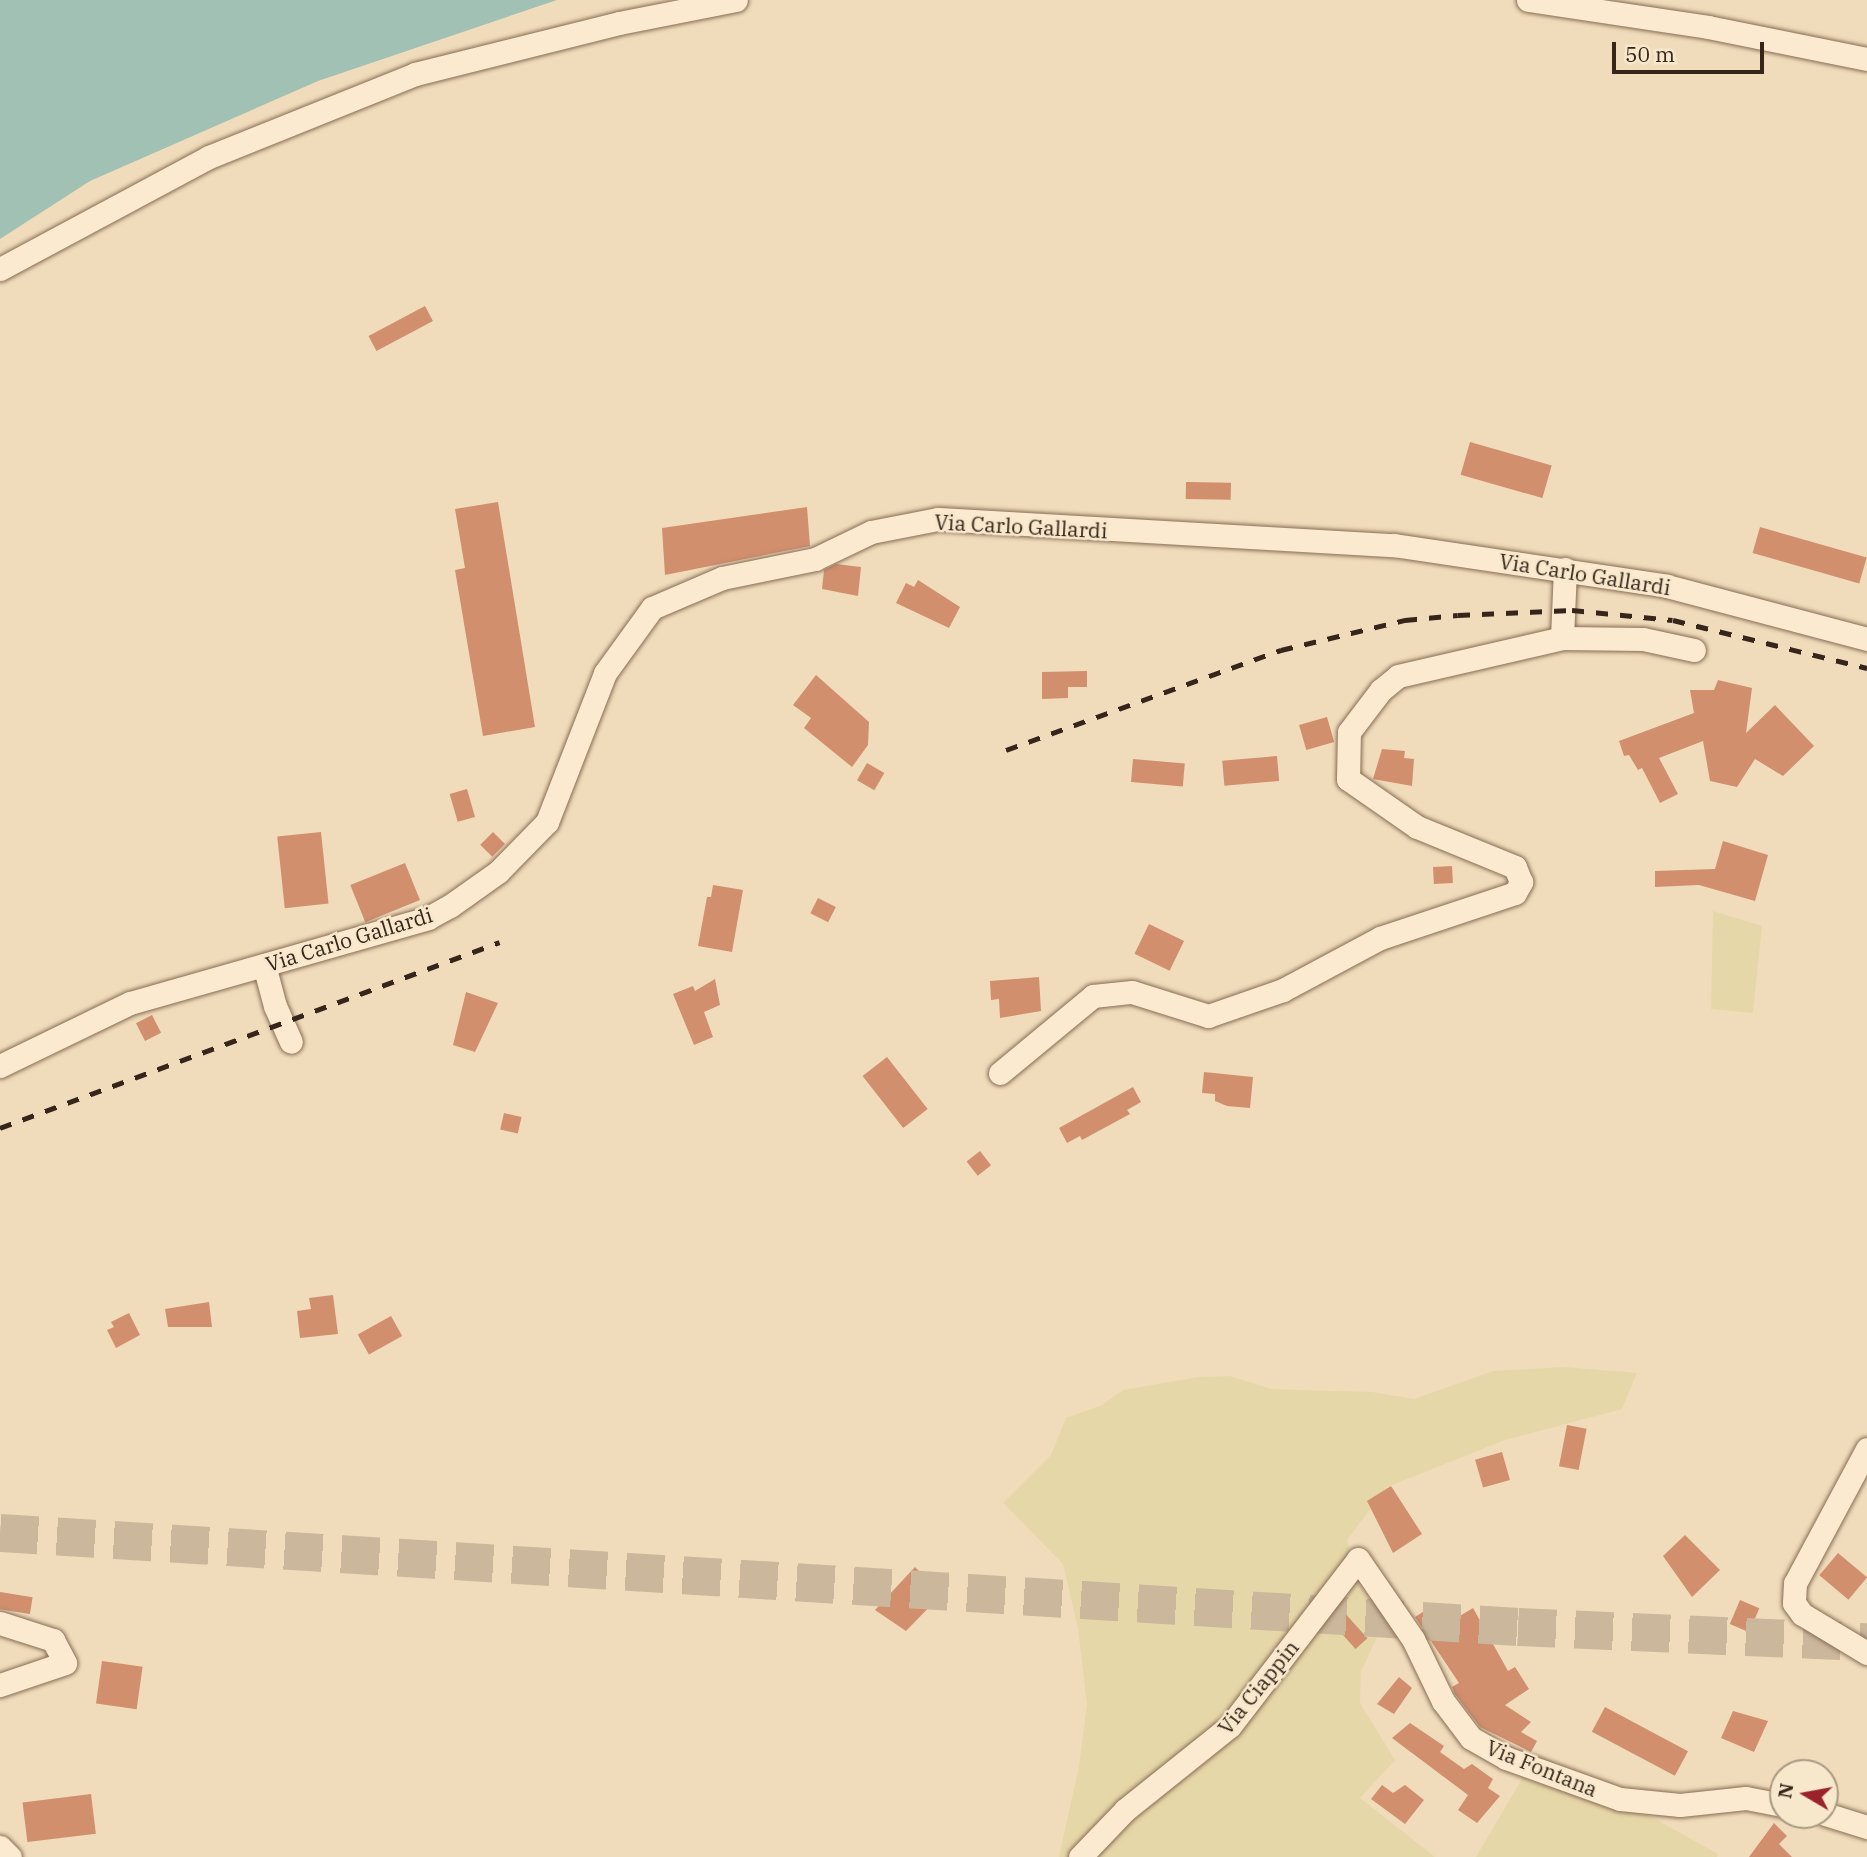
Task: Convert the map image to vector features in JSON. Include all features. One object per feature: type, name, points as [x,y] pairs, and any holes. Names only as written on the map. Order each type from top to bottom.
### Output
[{"type":"street","points":[[0,269],[209,157],[415,74],[619,23],[736,0]]},
{"type":"street","points":[[1528,0],[1708,27],[1867,59]]},
{"type":"street","name":"Via Carlo Gallardi","points":[[0,1066],[130,1003],[428,918],[498,872],[547,821],[605,673],[652,608],[722,578],[815,559],[871,532],[938,519],[1394,545],[1667,586],[1867,639]]},
{"type":"street","points":[[1562,638],[1565,569]]},
{"type":"street","points":[[1000,1073],[1093,996],[1132,992],[1208,1016],[1283,990],[1380,938],[1515,893],[1521,882],[1515,867],[1417,827],[1351,783],[1346,744],[1362,712],[1398,676],[1562,638],[1643,639],[1694,650]]},
{"type":"street","points":[[264,965],[275,1006],[291,1042]]},
{"type":"street","points":[[1867,1450],[1795,1583],[1794,1603],[1802,1614],[1867,1653]]},
{"type":"street","name":"Via Fontana","points":[[1358,1559],[1413,1639],[1443,1701],[1471,1738],[1506,1758],[1620,1798],[1680,1805],[1746,1798],[1769,1802]]},
{"type":"street","name":"Via Ciappin","points":[[1080,1857],[1125,1810],[1230,1726],[1358,1559]]},
{"type":"street","points":[[0,1623],[53,1640],[65,1663],[0,1685]]},
{"type":"street","points":[[1839,1818],[1867,1827]]},
{"type":"street","points":[[0,1847],[10,1857]]},
{"type":"shaded area","points":[[0,0],[557,0],[318,81],[90,181],[0,239]]},
{"type":"shaded area","points":[[1713,911],[1762,926],[1753,1013],[1711,1009]]},
{"type":"shaded area","points":[[1564,1367],[1637,1373],[1622,1409],[1505,1440],[1387,1487],[1347,1540],[1357,1582],[1385,1621],[1361,1671],[1360,1703],[1395,1760],[1360,1798],[1435,1857],[1059,1857],[1079,1766],[1087,1704],[1078,1629],[1063,1564],[1003,1503],[1051,1455],[1066,1418],[1102,1405],[1123,1390],[1199,1377],[1230,1376],[1271,1389],[1372,1392],[1414,1399],[1493,1371]]},
{"type":"shaded area","points":[[1537,1753],[1718,1854],[1717,1857],[1476,1857]]},
{"type":"building","points":[[425,306],[433,321],[376,351],[368,336]]},
{"type":"building","points":[[1470,442],[1552,465],[1542,498],[1461,475]]},
{"type":"building","points":[[1186,482],[1231,483],[1231,500],[1186,499]]},
{"type":"building","points":[[498,502],[535,727],[483,736],[455,570],[465,568],[455,509]]},
{"type":"building","points":[[807,507],[810,546],[665,575],[662,528]]},
{"type":"building","points":[[1760,527],[1867,558],[1859,584],[1753,553]]},
{"type":"building","points":[[836,564],[861,567],[858,596],[822,589],[824,570]]},
{"type":"building","points":[[918,580],[960,607],[949,628],[896,603],[906,583],[914,587]]},
{"type":"building","points":[[1087,671],[1087,687],[1068,687],[1068,698],[1042,699],[1042,672]]},
{"type":"building","points":[[816,675],[869,722],[868,745],[852,767],[804,728],[811,718],[793,705]]},
{"type":"building","points":[[1718,680],[1752,688],[1746,733],[1775,705],[1814,746],[1783,776],[1755,759],[1737,787],[1710,781],[1703,741],[1659,758],[1678,794],[1660,803],[1642,768],[1638,770],[1629,755],[1624,756],[1619,741],[1694,713],[1690,690],[1714,690]]},
{"type":"building","points":[[1327,717],[1334,742],[1306,750],[1299,725]]},
{"type":"building","points":[[1382,749],[1405,751],[1404,758],[1414,759],[1412,786],[1373,779]]},
{"type":"building","points":[[1277,756],[1279,781],[1224,786],[1222,761]]},
{"type":"building","points":[[1133,759],[1185,764],[1183,786],[1131,782]]},
{"type":"building","points":[[867,763],[884,773],[874,790],[857,780]]},
{"type":"building","points":[[467,789],[475,817],[458,822],[450,794]]},
{"type":"building","points":[[321,832],[329,904],[285,908],[277,837]]},
{"type":"building","points":[[493,832],[505,844],[492,857],[480,845]]},
{"type":"building","points":[[1723,841],[1768,855],[1755,901],[1699,885],[1655,887],[1655,871],[1715,869]]},
{"type":"building","points":[[405,863],[420,900],[365,922],[350,885]]},
{"type":"building","points":[[1452,866],[1453,883],[1434,884],[1433,867]]},
{"type":"building","points":[[713,885],[743,890],[732,952],[698,946],[707,897],[711,897]]},
{"type":"building","points":[[818,898],[836,907],[828,922],[810,913]]},
{"type":"building","points":[[1149,924],[1184,941],[1170,971],[1135,954]]},
{"type":"building","points":[[1039,977],[1041,1011],[1000,1018],[999,999],[991,1000],[990,981]]},
{"type":"building","points":[[715,979],[720,1005],[704,1012],[713,1037],[694,1045],[673,994],[693,986],[695,991]]},
{"type":"building","points":[[466,992],[498,1003],[475,1052],[453,1045]]},
{"type":"building","points":[[152,1015],[161,1033],[145,1041],[136,1023]]},
{"type":"building","points":[[887,1057],[928,1109],[903,1128],[863,1076]]},
{"type":"building","points":[[1204,1072],[1253,1077],[1250,1108],[1227,1106],[1215,1101],[1215,1094],[1202,1093]]},
{"type":"building","points":[[1133,1087],[1141,1102],[1127,1110],[1130,1114],[1082,1140],[1080,1136],[1067,1143],[1059,1128]]},
{"type":"building","points":[[504,1113],[522,1117],[518,1134],[500,1130]]},
{"type":"building","points":[[980,1151],[991,1165],[978,1176],[967,1161]]},
{"type":"building","points":[[333,1295],[338,1334],[300,1338],[297,1311],[311,1309],[309,1298]]},
{"type":"building","points":[[209,1302],[212,1327],[168,1327],[165,1309]]},
{"type":"building","points":[[129,1313],[140,1335],[116,1348],[107,1330],[114,1327],[111,1322]]},
{"type":"building","points":[[391,1316],[402,1336],[369,1355],[358,1334]]},
{"type":"building","points":[[1567,1425],[1587,1429],[1579,1470],[1559,1466]]},
{"type":"building","points":[[1502,1452],[1510,1480],[1483,1488],[1475,1460]]},
{"type":"building","points":[[1391,1486],[1422,1534],[1393,1553],[1367,1501]]},
{"type":"building","points":[[1685,1535],[1720,1570],[1692,1597],[1663,1556]]},
{"type":"building","points":[[1838,1553],[1867,1577],[1848,1600],[1819,1575]]},
{"type":"building","points":[[915,1567],[942,1594],[906,1631],[875,1610]]},
{"type":"building","points":[[0,1592],[33,1597],[30,1614],[0,1609]]},
{"type":"building","points":[[1740,1600],[1759,1608],[1749,1632],[1730,1624]]},
{"type":"building","points":[[1450,1604],[1458,1617],[1473,1608],[1508,1671],[1515,1667],[1529,1689],[1505,1705],[1531,1722],[1521,1732],[1537,1741],[1531,1752],[1480,1727],[1455,1694],[1452,1687],[1459,1683],[1415,1617],[1429,1608],[1434,1615]]},
{"type":"building","points":[[1342,1610],[1367,1638],[1356,1649],[1330,1621]]},
{"type":"building","points":[[102,1661],[143,1667],[137,1709],[96,1704]]},
{"type":"building","points":[[1399,1677],[1412,1688],[1394,1714],[1377,1704]]},
{"type":"building","points":[[1605,1707],[1688,1751],[1675,1776],[1592,1732]]},
{"type":"building","points":[[1733,1711],[1768,1721],[1754,1752],[1721,1738]]},
{"type":"building","points":[[1410,1723],[1444,1746],[1440,1752],[1464,1769],[1472,1764],[1493,1779],[1488,1788],[1500,1796],[1477,1823],[1458,1810],[1468,1795],[1392,1738]]},
{"type":"building","points":[[1382,1785],[1393,1793],[1405,1785],[1424,1800],[1405,1824],[1371,1799]]},
{"type":"building","points":[[91,1794],[96,1834],[27,1842],[23,1802]]},
{"type":"building","points":[[1770,1829],[1780,1829],[1787,1836],[1779,1844],[1792,1857],[1749,1857]]},
{"type":"tunnel","points":[[0,1533],[1518,1627],[1867,1642]]},
{"type":"railway","points":[[1006,750],[1281,650],[1405,620],[1572,610],[1673,620],[1867,668]]},
{"type":"railway","points":[[0,1128],[500,942]]}]
